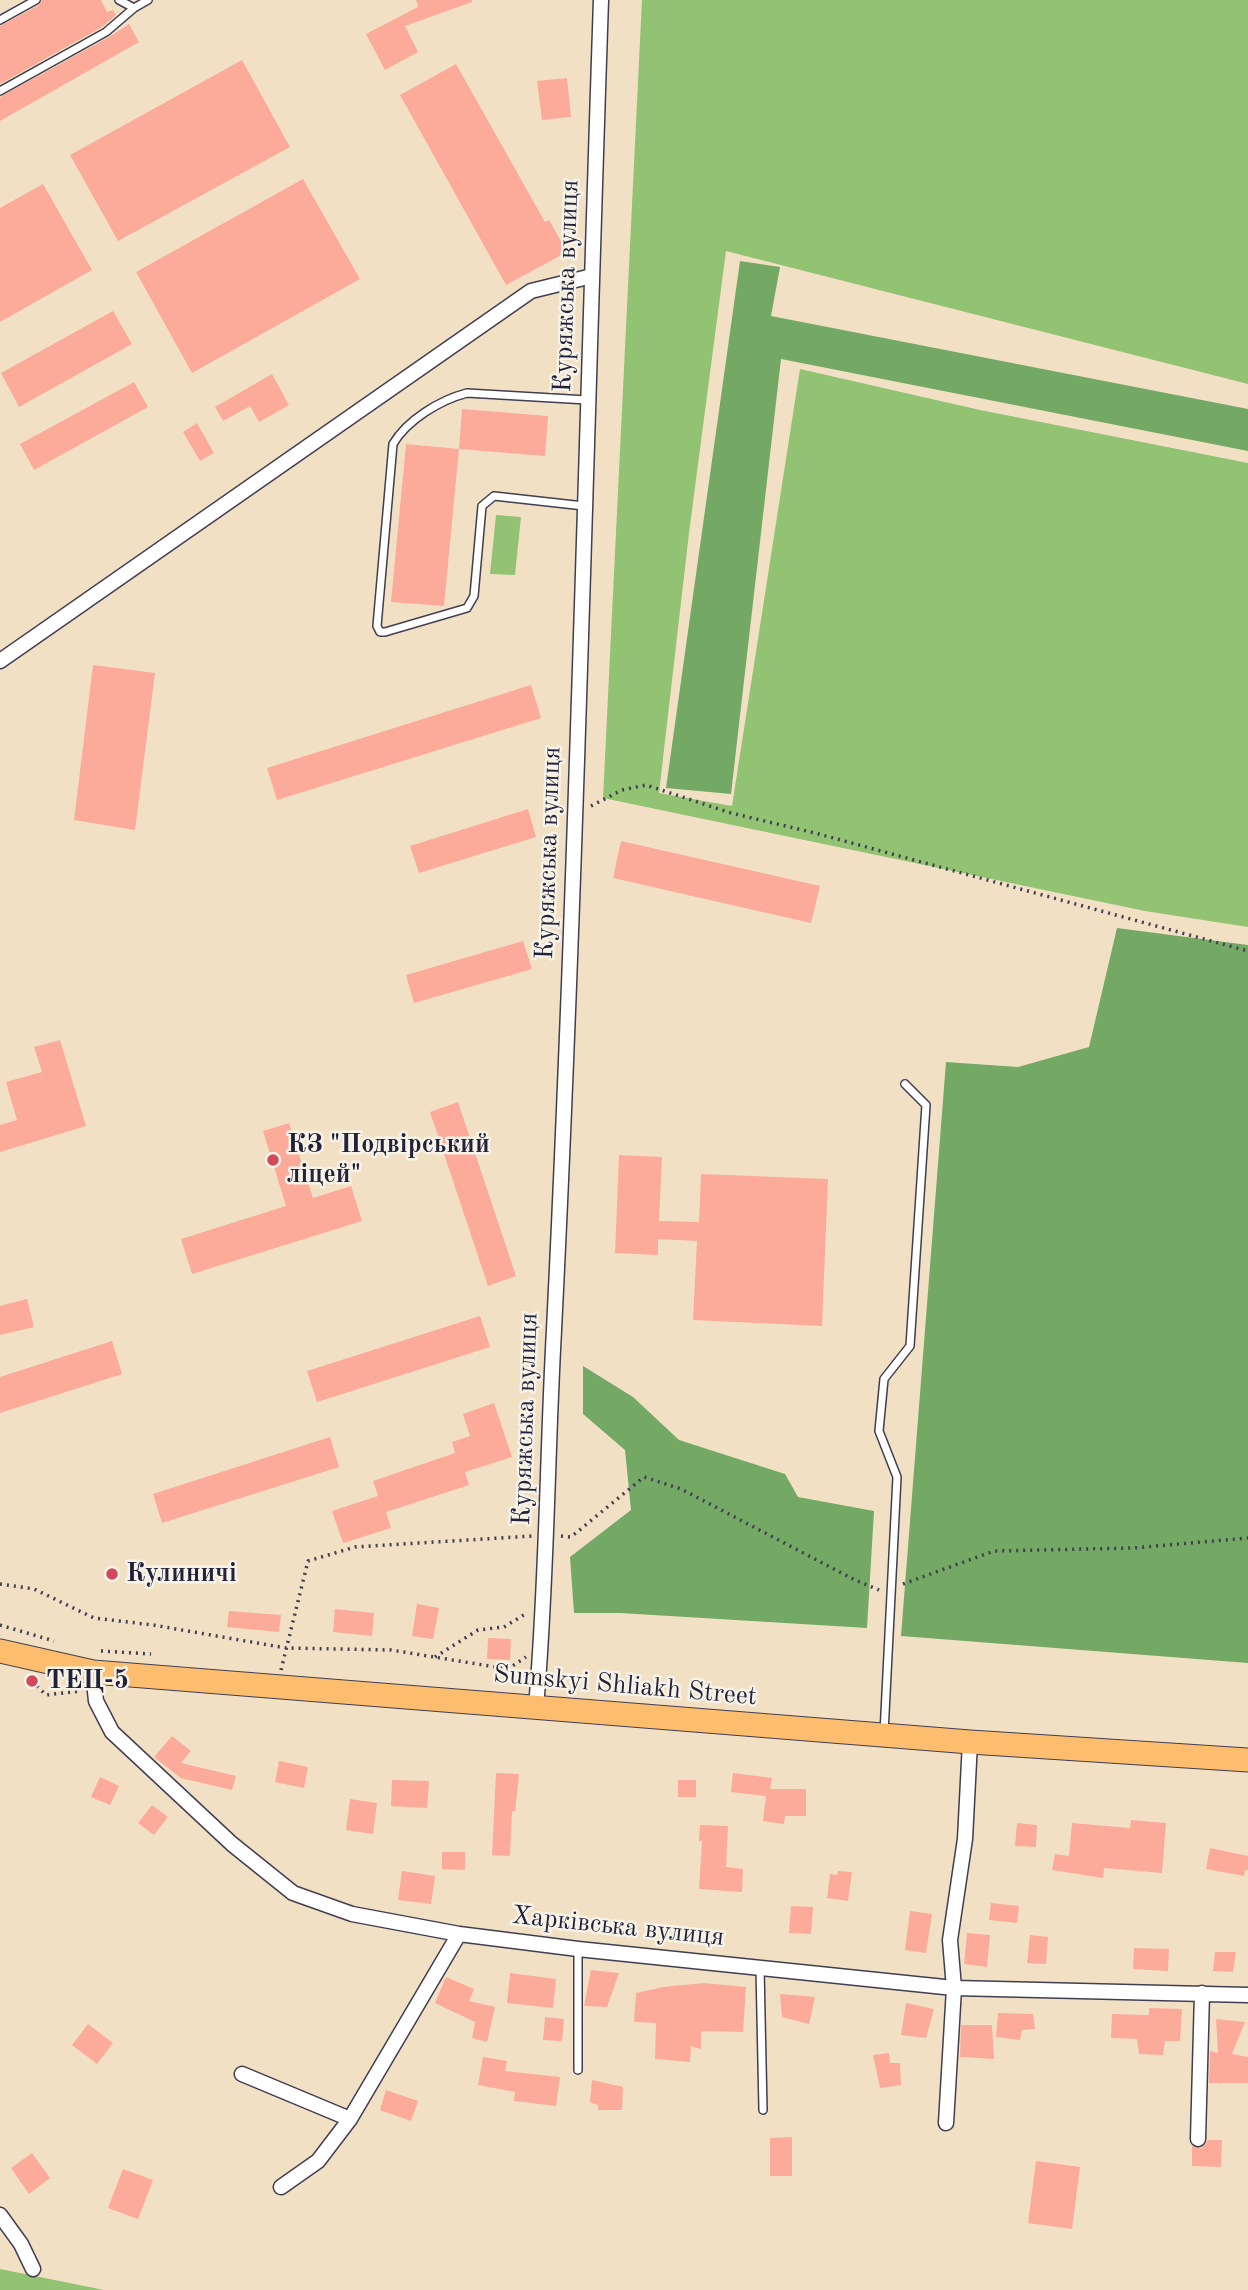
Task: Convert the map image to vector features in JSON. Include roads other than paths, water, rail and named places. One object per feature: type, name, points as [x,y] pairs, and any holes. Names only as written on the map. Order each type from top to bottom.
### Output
[{"type":"main road","name":"Sumskyi Shliakh Street","points":[[0,1651],[93,1672],[970,1742],[1248,1760]]},
{"type":"street","name":"Куряжська вулиця","points":[[536,1707],[568,1047],[601,0]]},
{"type":"street","points":[[0,661],[531,291],[592,276]]},
{"type":"street","name":"Харківська вулиця","points":[[93,1672],[96,1701],[112,1732],[232,1844],[293,1893],[352,1914],[459,1934],[578,1949],[954,1988],[1248,1995]]},
{"type":"street","points":[[947,2123],[954,1988],[950,1940],[965,1839],[970,1742]]},
{"type":"street","points":[[281,2187],[318,2161],[350,2119],[459,1934]]},
{"type":"street","points":[[1198,2139],[1202,1993]]},
{"type":"street","points":[[242,2074],[350,2119]]},
{"type":"street","points":[[0,2215],[21,2244],[33,2269]]},
{"type":"lane","points":[[0,20],[36,0]]},
{"type":"lane","points":[[119,0],[134,8]]},
{"type":"lane","points":[[0,91],[106,32],[134,8],[148,0]]},
{"type":"lane","points":[[584,506],[494,496],[482,506],[474,596],[467,608],[380,632],[377,626],[393,444],[401,430],[449,397],[467,393],[587,400]]},
{"type":"lane","points":[[884,1734],[897,1477],[879,1431],[884,1380],[910,1346],[926,1105],[905,1084]]},
{"type":"lane","points":[[578,1949],[578,2070]]},
{"type":"lane","points":[[760,1967],[763,2110]]},
{"type":"place","name":"КЗ \"Подвірський ліцей\"","points":[[273,1160]]},
{"type":"place","name":"Кулиничі","points":[[112,1574]]},
{"type":"place","name":"ТЕЦ-5","points":[[32,1681]]}]
